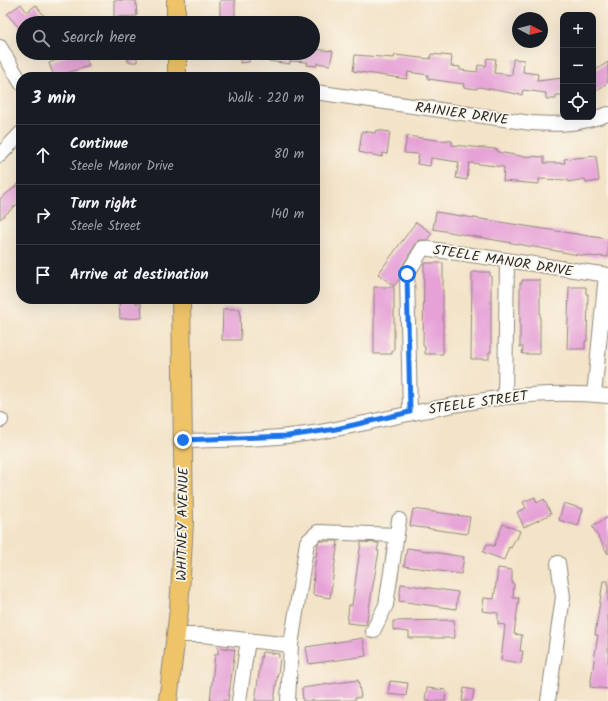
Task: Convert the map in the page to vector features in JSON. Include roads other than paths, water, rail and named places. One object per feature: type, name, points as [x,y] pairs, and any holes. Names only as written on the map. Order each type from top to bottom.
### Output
[{"type":"main road","points":[[176,0],[176,16]]},
{"type":"main road","points":[[177,60],[177,72]]},
{"type":"main road","name":"WHITNEY AVENUE","points":[[168,701],[176,635],[184,522],[180,304]]},
{"type":"street","points":[[0,47],[16,74]]},
{"type":"street","name":"RAINIER DRIVE","points":[[320,93],[531,124],[562,125],[590,121],[608,114]]},
{"type":"street","points":[[0,155],[16,138]]},
{"type":"street","name":"STEELE MANOR DRIVE","points":[[410,412],[407,274],[423,248],[607,275]]},
{"type":"street","points":[[505,397],[508,260]]},
{"type":"street","points":[[594,395],[607,275]]},
{"type":"street","name":"STEELE STREET","points":[[183,440],[288,436],[336,429],[410,412],[505,397],[554,393],[608,396]]},
{"type":"street","points":[[373,631],[386,605],[400,520]]},
{"type":"street","points":[[288,701],[292,645],[307,542],[318,532],[397,535]]},
{"type":"street","points":[[548,701],[563,597],[558,563]]},
{"type":"street","points":[[176,635],[202,635],[292,645]]},
{"type":"street","points":[[239,701],[248,640]]}]
